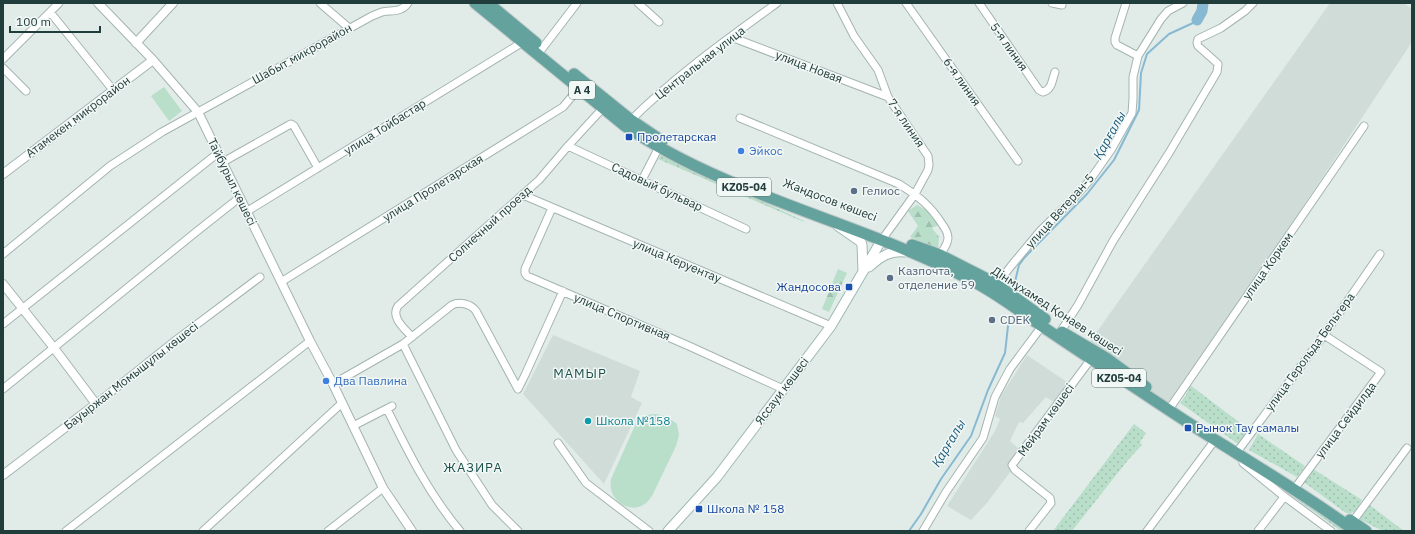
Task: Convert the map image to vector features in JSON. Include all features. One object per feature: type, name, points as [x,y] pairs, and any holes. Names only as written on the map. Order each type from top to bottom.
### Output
[{"type":"main road","name":"Жандосов көшесі","points":[[475,3],[523,42],[540,51],[659,147],[734,183],[869,236],[883,238]]},
{"type":"main road","name":"Жандосов көшесі","points":[[488,3],[579,88],[603,108],[628,123],[741,180],[883,238]]},
{"type":"main road","points":[[832,222],[861,242],[863,272]]},
{"type":"main road","name":"Дінмұхамед Қонаев көшесі","points":[[883,238],[994,289]]},
{"type":"main road","name":"Дінмұхамед Қонаев көшесі","points":[[883,238],[940,255],[1106,358],[1172,406],[1298,484],[1354,526]]},
{"type":"main road","name":"Яссауи көшесі","points":[[668,531],[717,477],[831,326],[883,238]]},
{"type":"main road","points":[[863,272],[877,259],[888,253],[897,251],[921,256]]},
{"type":"main road","name":"Дінмұхамед Қонаев көшесі","points":[[1009,299],[1042,326],[1212,443],[1225,447],[1354,526],[1366,531]]},
{"type":"street","points":[[3,59],[59,3]]},
{"type":"street","name":"Тайбурыл көшесі","points":[[98,3],[153,60],[198,112],[310,341],[354,426],[383,488],[412,531]]},
{"type":"street","points":[[136,43],[173,3]]},
{"type":"street","points":[[320,3],[349,28]]},
{"type":"street","points":[[540,51],[577,3]]},
{"type":"street","points":[[638,3],[659,22]]},
{"type":"street","name":"Центральная улица","points":[[628,123],[665,88],[777,3]]},
{"type":"street","name":"7-я линия","points":[[837,3],[854,36],[878,70],[888,97],[928,156],[928,170],[915,194],[883,238]]},
{"type":"street","name":"6-я линия","points":[[906,3],[1018,161]]},
{"type":"street","name":"5-я линия","points":[[979,3],[1039,90],[1043,92],[1050,88],[1055,72]]},
{"type":"street","points":[[1052,3],[1062,5],[1062,3]]},
{"type":"street","points":[[1126,3],[1115,42],[1117,45],[1138,56]]},
{"type":"street","name":"улица Ветеран-5","points":[[994,289],[1041,230],[1074,199],[1086,185],[1111,150],[1132,113],[1134,99],[1133,77],[1138,56],[1161,19],[1168,11],[1183,3]]},
{"type":"street","points":[[1061,331],[1078,306],[1113,241],[1169,153],[1216,72],[1218,64],[1198,46],[1198,39],[1221,28],[1245,11],[1253,3]]},
{"type":"street","name":"Шабыт микрорайон","points":[[3,254],[110,166],[162,132],[349,28],[383,12],[401,10],[404,4]]},
{"type":"street","points":[[50,12],[113,90]]},
{"type":"street","name":"улица Новая","points":[[731,37],[888,97]]},
{"type":"street","name":"улица Тойбастар","points":[[246,212],[523,42]]},
{"type":"street","name":"Атамекен микрорайон","points":[[3,174],[153,60]]},
{"type":"street","points":[[3,68],[26,91]]},
{"type":"street","name":"улица Пролетарская","points":[[281,282],[563,107],[579,88]]},
{"type":"street","name":"Солнечный проезд","points":[[412,337],[397,319],[395,309],[539,180],[603,108]]},
{"type":"street","points":[[740,118],[898,184],[915,194],[935,213],[946,230],[948,238],[940,255]]},
{"type":"street","points":[[223,162],[289,124],[292,124],[318,168]]},
{"type":"street","name":"улица Коркем","points":[[1172,406],[1364,126]]},
{"type":"street","name":"Садовый бульвар","points":[[568,146],[746,229]]},
{"type":"street","points":[[642,180],[659,147]]},
{"type":"street","points":[[3,324],[218,153]]},
{"type":"street","name":"улица Керуентау","points":[[523,195],[831,326]]},
{"type":"street","points":[[3,389],[239,198]]},
{"type":"street","name":"улица Спортивная","points":[[552,208],[525,270],[527,276],[689,346],[783,390]]},
{"type":"street","name":"улица Герольда Бельгера","points":[[1240,448],[1324,335],[1380,254]]},
{"type":"street","name":"Бауыржан Момышұлы көшесі","points":[[3,475],[260,276]]},
{"type":"street","points":[[3,284],[96,404]]},
{"type":"street","points":[[333,384],[403,344],[455,303],[470,306],[476,311],[518,389],[563,291]]},
{"type":"street","points":[[923,531],[946,492],[983,438],[995,397],[1010,369],[1042,326]]},
{"type":"street","name":"улица Сейдилда","points":[[1298,484],[1381,372],[1324,335]]},
{"type":"street","points":[[66,531],[310,341]]},
{"type":"street","points":[[403,344],[456,450],[492,505],[518,531]]},
{"type":"street","name":"Мейрам көшесі","points":[[1029,531],[1051,503],[1050,498],[1015,470],[1012,465],[1091,359]]},
{"type":"street","points":[[203,531],[342,403]]},
{"type":"street","points":[[354,426],[389,408],[410,456],[424,482],[460,531]]},
{"type":"street","points":[[558,443],[586,483],[649,531]]},
{"type":"street","points":[[1147,531],[1212,443]]},
{"type":"street","points":[[1225,447],[1284,497],[1331,531]]},
{"type":"street","points":[[1354,526],[1407,448]]},
{"type":"street","points":[[328,531],[383,488]]},
{"type":"street","points":[[1258,531],[1284,497]]},
{"type":"shaded area","points":[[1330,3],[1404,3],[1412,9],[1412,42],[1174,402],[1167,410],[1089,343]]},
{"type":"shaded area","points":[[553,335],[640,371],[631,397],[642,403],[604,484],[523,394]]},
{"type":"shaded area","points":[[1027,355],[1070,384],[1057,404],[1046,397],[1023,423],[1019,422],[1010,441],[1022,452],[1009,468],[1011,471],[986,504],[971,520],[947,506],[995,431],[1000,419],[995,416],[1001,396]]},
{"type":"green space","points":[[164,87],[182,111],[169,121],[151,96]]},
{"type":"green space","points":[[662,154],[804,221],[804,222],[658,159]]},
{"type":"green space","points":[[917,205],[930,212],[939,225],[932,228],[939,237],[938,250],[910,237],[918,226],[908,211]]},
{"type":"green space","points":[[838,269],[847,273],[829,312],[822,309]]},
{"type":"green space","points":[[1190,385],[1252,432],[1241,446],[1180,403],[1186,395]]},
{"type":"green space","points":[[653,414],[666,417],[677,424],[679,435],[676,446],[652,496],[647,502],[635,508],[625,506],[616,499],[613,494],[611,479],[637,421],[646,415]]},
{"type":"green space","points":[[1134,424],[1146,433],[1140,442],[1142,445],[1128,460],[1072,531],[1053,531]]},
{"type":"green space","points":[[1258,434],[1305,466],[1297,477],[1249,450]]},
{"type":"green space","points":[[1310,467],[1362,500],[1356,510],[1352,513],[1346,513],[1301,480]]},
{"type":"green space","points":[[1283,487],[1348,531],[1341,531],[1282,489]]},
{"type":"green space","points":[[1367,503],[1404,531],[1383,531],[1356,517]]},
{"type":"waterway","name":"Қарғалы","points":[[1197,20],[1202,11],[1203,3]]},
{"type":"waterway","name":"Қарғалы","points":[[1013,290],[1019,265],[1025,257],[1087,194],[1114,160],[1139,110],[1141,73],[1147,54],[1169,34],[1197,20]]},
{"type":"waterway","name":"Қарғалы","points":[[909,531],[921,514],[941,479],[971,436],[988,390],[1005,353],[1009,317]]},
{"type":"place","name":"Пролетарская","points":[[629,137]]},
{"type":"place","name":"Эйкос","points":[[741,151]]},
{"type":"place","name":"Гелиос","points":[[854,191]]},
{"type":"place","name":"Казпочта, отделение 59","points":[[890,278]]},
{"type":"place","name":"Жандосова","points":[[849,287]]},
{"type":"place","name":"CDEK","points":[[992,320]]},
{"type":"place","name":"Два Павлина","points":[[326,381]]},
{"type":"place","name":"Школа №158","points":[[588,421]]},
{"type":"place","name":"Рынок Тау самалы","points":[[1188,428]]},
{"type":"place","name":"Школа № 158","points":[[699,509]]},
{"type":"district","name":"МАМЫР","points":[[580,373]]},
{"type":"district","name":"ЖАЗИРА","points":[[473,467]]}]
